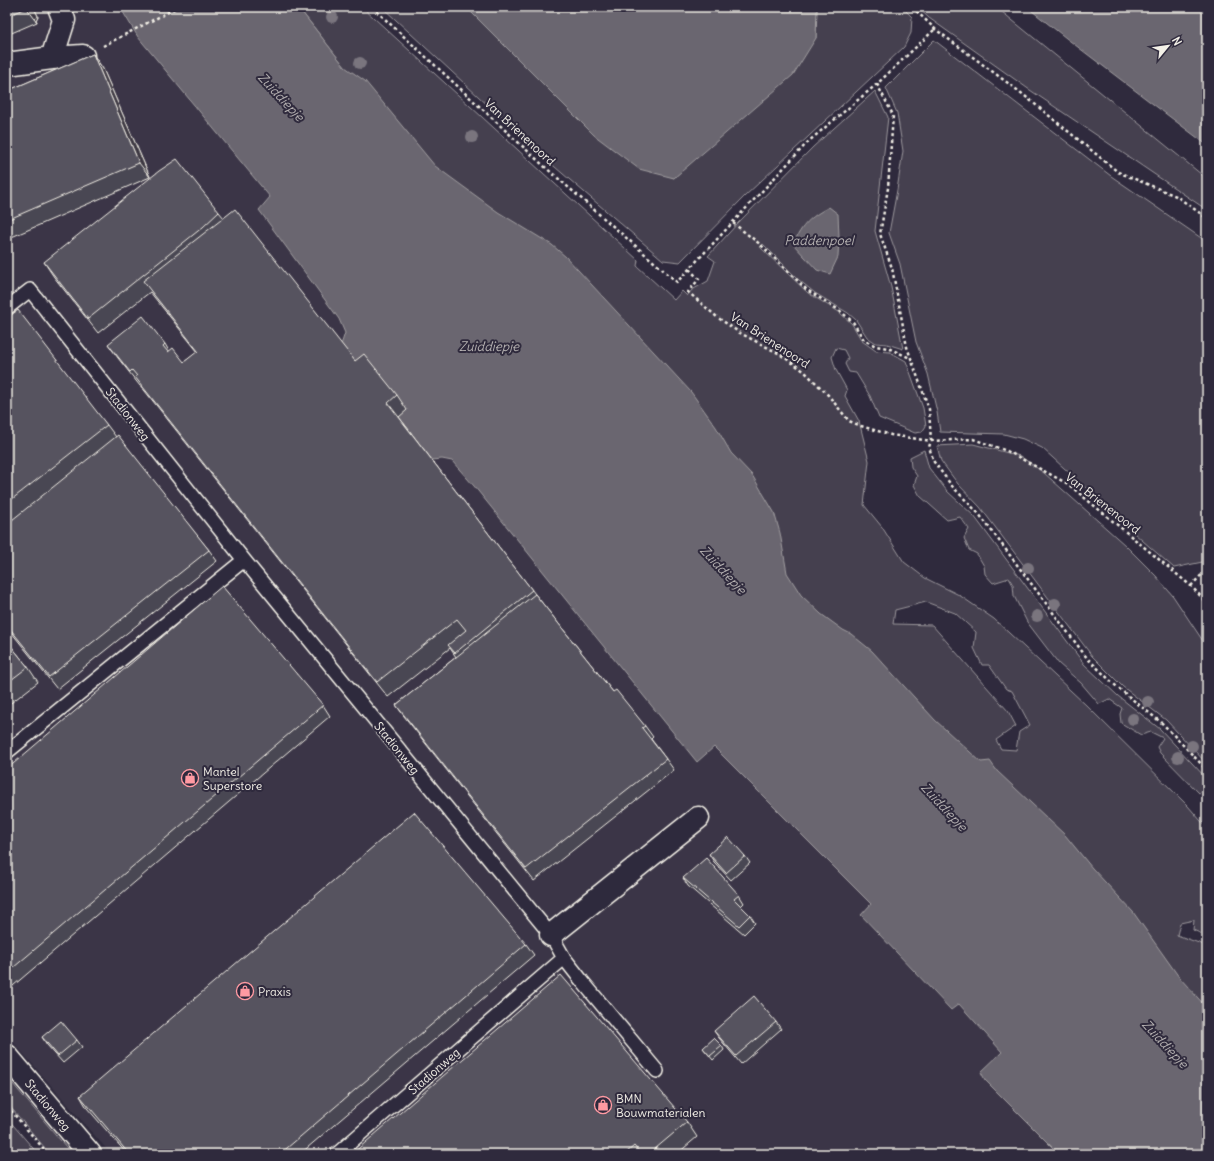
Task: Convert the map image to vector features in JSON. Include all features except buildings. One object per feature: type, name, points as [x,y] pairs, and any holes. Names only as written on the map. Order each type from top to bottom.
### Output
[{"type":"street","points":[[52,58],[64,20],[59,7]]},
{"type":"street","points":[[7,64],[52,58],[83,56]]},
{"type":"street","points":[[551,935],[698,818]]},
{"type":"street","name":"Stadionweg","points":[[7,1056],[90,1154]]},
{"type":"lane","name":"Stadionweg","points":[[7,308],[30,290],[244,560],[551,935],[564,958],[337,1154]]},
{"type":"lane","points":[[7,752],[244,560]]},
{"type":"lane","points":[[564,958],[657,1071]]},
{"type":"path","points":[[83,56],[178,7]]},
{"type":"path","name":"Van Brienenoord","points":[[372,7],[545,167],[676,282],[689,269],[699,279],[688,292],[717,317],[740,333],[778,354],[804,371],[828,395],[849,421],[891,435],[931,441],[973,439],[1007,451],[1068,484],[1191,586],[1207,604]]},
{"type":"path","points":[[912,7],[936,29],[1020,92],[1118,172],[1176,196],[1207,218]]},
{"type":"path","points":[[689,269],[809,141],[876,84],[936,29]]},
{"type":"path","points":[[876,84],[893,115],[888,188],[880,234],[892,268],[910,358],[929,409],[931,441],[929,447],[934,462],[952,486],[979,514],[1088,658],[1117,687],[1163,724],[1207,770]]},
{"type":"path","points":[[733,223],[761,245],[808,290],[839,310],[853,322],[864,340],[876,346],[888,348],[910,358]]},
{"type":"path","points":[[1191,586],[1207,569]]},
{"type":"path","points":[[7,1106],[48,1154]]},
{"type":"shaded area","points":[[7,7],[175,7],[1159,1154],[111,1154],[7,1035]]},
{"type":"shaded area","points":[[298,7],[362,7],[638,260],[637,266],[674,300],[682,291],[687,296],[692,290],[708,281],[715,261],[708,256],[738,223],[813,147],[875,91],[888,117],[875,231],[891,287],[903,349],[887,344],[876,343],[867,337],[856,320],[848,313],[815,293],[799,280],[763,244],[760,247],[808,293],[839,312],[852,324],[862,341],[876,351],[890,352],[906,361],[923,408],[926,426],[922,432],[915,433],[879,418],[870,396],[856,373],[849,372],[845,364],[848,358],[844,350],[836,348],[832,357],[836,370],[847,390],[845,396],[859,421],[869,461],[864,505],[882,527],[904,562],[925,578],[959,595],[994,619],[1086,705],[1188,806],[1207,828],[1207,936],[1193,930],[1194,920],[1180,923],[1177,935],[1207,946],[1207,1030],[799,597],[481,248]],"holes":[[[926,602],[955,613],[976,632],[974,648],[982,665],[989,665],[1006,689],[1012,691],[1030,725],[1019,732],[1016,750],[1001,749],[996,740],[1016,726],[1008,711],[932,625],[893,624],[895,610]]]},
{"type":"shaded area","points":[[382,7],[466,7],[594,135],[674,178],[816,38],[817,7],[902,7],[912,17],[911,33],[904,47],[745,196],[680,262],[663,260],[548,161]]},
{"type":"shaded area","points":[[917,7],[996,7],[1207,179],[1207,210],[1027,88],[929,18]]},
{"type":"shaded area","points":[[934,40],[1111,176],[1207,242],[1207,561],[1174,568],[1127,527],[1042,448],[1023,439],[1004,434],[940,432],[928,374],[916,342],[900,264],[889,233],[903,151],[897,113],[886,88]]},
{"type":"shaded area","points":[[973,444],[1020,456],[1044,473],[1125,545],[1156,576],[1173,596],[1207,647],[1207,764],[1166,720],[1123,687],[1092,656],[980,507],[958,484],[941,461],[937,446]]},
{"type":"shaded area","points":[[924,450],[929,468],[947,491],[974,516],[1084,664],[1118,696],[1160,729],[1207,779],[1207,792],[1205,790],[1199,793],[1160,753],[1157,747],[1163,738],[1151,732],[1141,735],[1121,723],[1120,714],[1122,708],[1109,699],[1099,704],[1081,683],[1059,664],[1027,622],[1014,596],[1013,585],[1009,578],[993,583],[985,574],[984,566],[977,554],[969,550],[964,538],[969,529],[960,517],[947,520],[920,496],[914,485],[917,476],[911,467],[910,457]]},
{"type":"shaded area","points":[[7,1077],[72,1154],[50,1154],[7,1103]]},
{"type":"shaded area","points":[[7,1118],[38,1154],[7,1154]]},
{"type":"water","name":"Zuiddiepje","points":[[120,7],[298,7],[345,67],[365,81],[435,166],[498,212],[552,245],[566,257],[691,392],[716,427],[731,453],[752,475],[774,512],[780,533],[787,573],[801,595],[821,614],[851,634],[872,651],[935,720],[981,762],[990,761],[997,771],[1065,835],[1092,868],[1133,912],[1179,977],[1207,1008],[1207,1154],[1059,1154],[985,1080],[981,1072],[1002,1052],[959,1004],[951,1010],[861,915],[871,904],[714,747],[697,762],[474,486],[452,461],[442,459],[431,460],[340,348],[345,333],[339,319],[259,210],[270,197],[138,37]]},
{"type":"water","points":[[466,7],[817,7],[816,38],[793,75],[674,178],[639,169],[594,135]]},
{"type":"water","points":[[1027,7],[1207,7],[1207,145],[1066,38]]},
{"type":"water","name":"Paddenpoel","points":[[829,207],[838,214],[839,236],[838,257],[830,274],[817,270],[793,244],[807,222]]},
{"type":"place","name":"Mantel Superstore","points":[[190,778]]},
{"type":"place","name":"Praxis","points":[[245,991]]},
{"type":"place","name":"BMN Bouwmaterialen","points":[[603,1105]]}]
